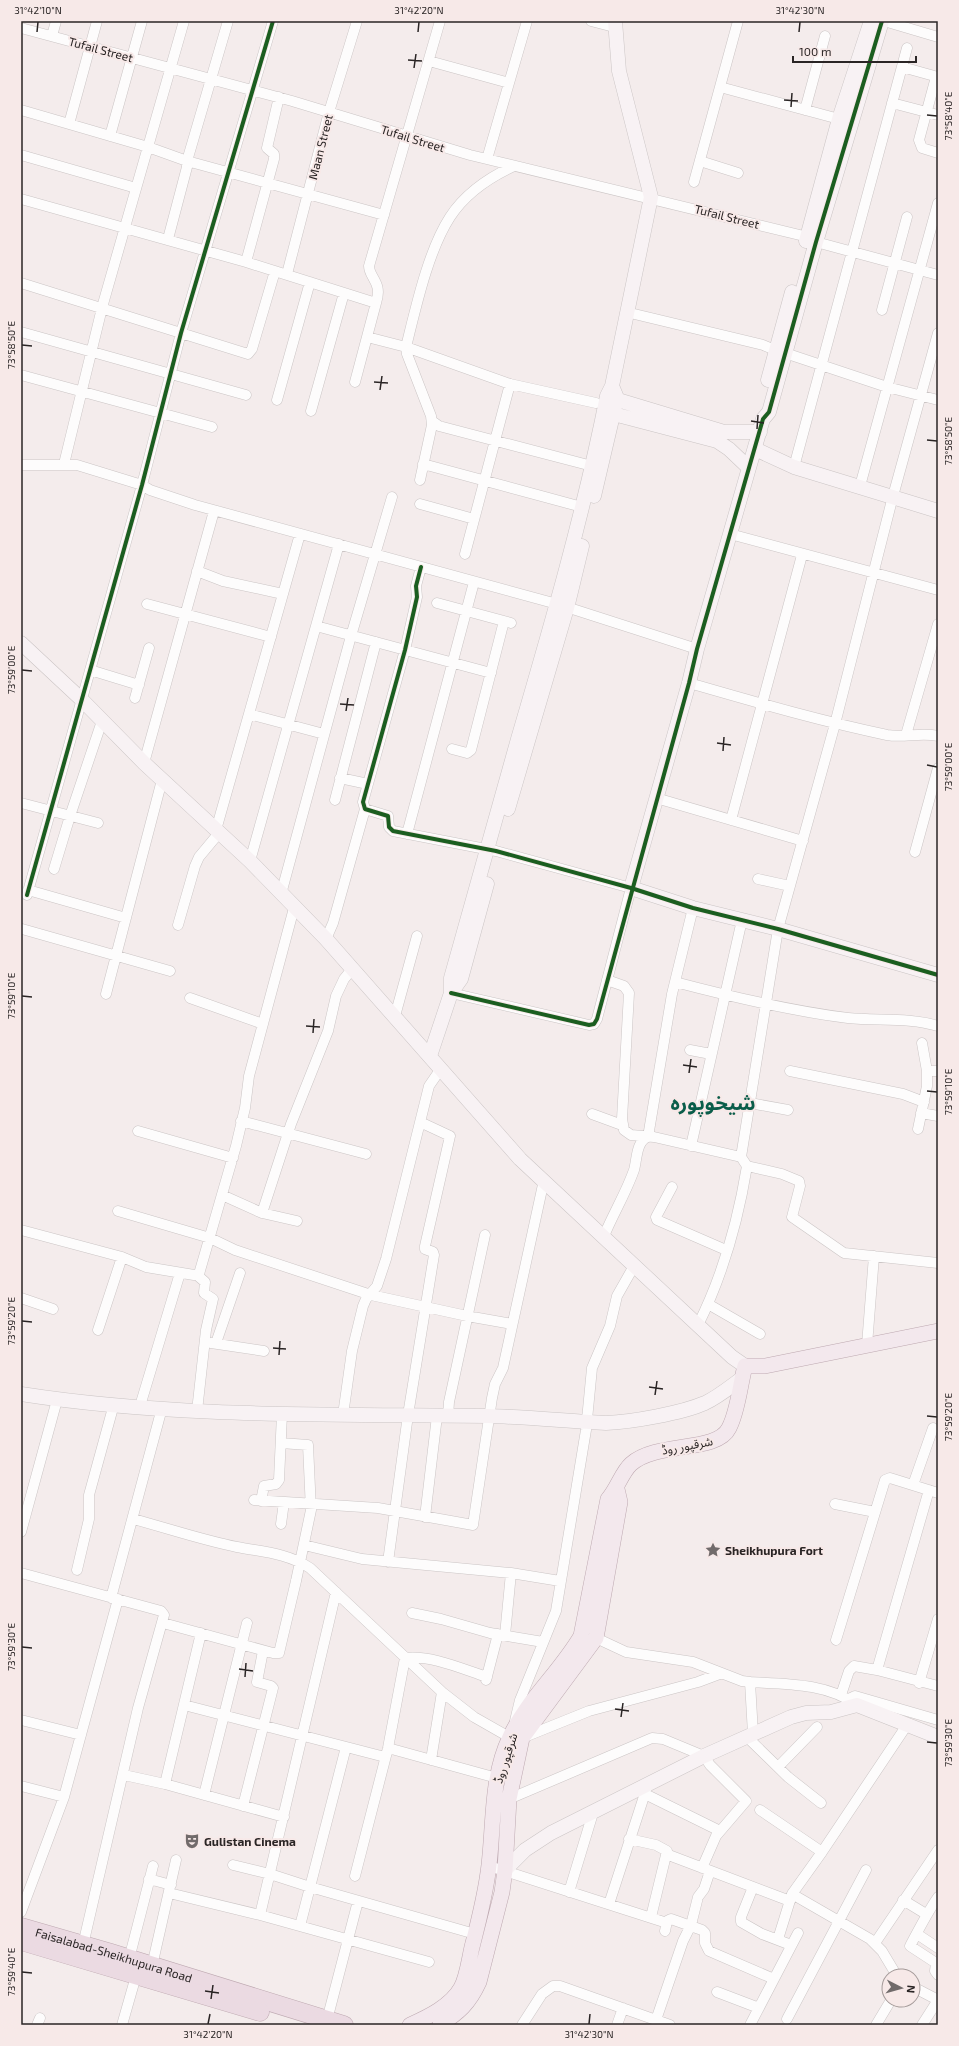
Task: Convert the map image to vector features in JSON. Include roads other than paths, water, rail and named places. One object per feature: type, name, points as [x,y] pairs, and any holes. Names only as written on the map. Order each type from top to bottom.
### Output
[{"type":"highway","name":"Faisalabad-Sheikhupura Road","points":[[21,1927],[336,2022]]},
{"type":"highway","name":"Faisalabad-Sheikhupura Road","points":[[21,1941],[305,2025]]},
{"type":"main road","points":[[743,1372],[765,1366],[938,1331]]},
{"type":"main road","name":"شرقپور روڈ","points":[[440,2025],[461,2011],[467,1992],[475,1934],[489,1866],[497,1778],[516,1738],[528,1706],[572,1652],[582,1636],[608,1500],[617,1489],[624,1472],[632,1464],[645,1456],[655,1451],[708,1443],[721,1437],[729,1428],[743,1372]]},
{"type":"main road","name":"شرقپور روڈ","points":[[410,2025],[467,1992],[480,1975],[502,1892],[505,1870],[509,1799],[516,1738],[596,1638],[620,1502],[617,1489]]},
{"type":"street","points":[[52,36],[56,21]]},
{"type":"street","points":[[69,124],[97,21]]},
{"type":"street","points":[[110,136],[142,21]]},
{"type":"street","points":[[64,464],[102,309],[184,21]]},
{"type":"street","points":[[168,240],[187,167],[187,161],[228,21]]},
{"type":"street","points":[[126,918],[27,892],[142,486],[181,333],[254,90],[273,21]]},
{"type":"street","name":"Maan Street","points":[[288,274],[329,112],[356,21]]},
{"type":"street","points":[[355,382],[376,303],[378,286],[369,269],[369,266],[440,21]]},
{"type":"street","points":[[486,159],[527,21]]},
{"type":"street","points":[[430,1056],[451,993],[461,979],[491,850],[562,606],[649,212],[651,197],[619,71],[614,24],[591,21]]},
{"type":"street","points":[[694,182],[738,21]]},
{"type":"street","points":[[812,239],[839,119],[871,21]]},
{"type":"street","points":[[451,993],[592,1025],[597,1019],[631,888],[689,684],[697,649],[762,425],[769,412],[780,352],[812,239],[883,21],[938,37]]},
{"type":"street","name":"Tufail Street","points":[[21,28],[279,97],[486,159],[651,197],[812,239],[852,252],[938,275]]},
{"type":"street","points":[[805,110],[825,36]]},
{"type":"street","points":[[794,467],[907,48]]},
{"type":"street","points":[[429,61],[509,83]]},
{"type":"street","points":[[902,67],[937,77],[919,136],[920,146],[922,148],[938,153]]},
{"type":"street","points":[[720,87],[839,119]]},
{"type":"street","points":[[246,262],[274,156],[267,148],[279,97]]},
{"type":"street","points":[[892,103],[938,115]]},
{"type":"street","points":[[21,110],[148,147],[187,161],[384,215]]},
{"type":"street","points":[[21,155],[136,188]]},
{"type":"street","points":[[700,161],[738,173]]},
{"type":"street","points":[[420,480],[432,421],[407,354],[406,347],[424,281],[434,252],[450,217],[461,203],[494,174],[514,166]]},
{"type":"street","points":[[21,199],[275,270],[376,303]]},
{"type":"street","points":[[860,486],[938,203]]},
{"type":"street","points":[[882,310],[907,217]]},
{"type":"street","points":[[21,283],[250,354],[275,270]]},
{"type":"street","points":[[277,400],[310,282]]},
{"type":"street","points":[[311,411],[344,292]]},
{"type":"street","points":[[626,312],[763,345],[887,387],[938,400]]},
{"type":"street","points":[[21,332],[171,372],[246,395]]},
{"type":"street","points":[[938,333],[893,496],[835,724],[778,929],[741,1157],[747,1166],[798,1180],[800,1186],[792,1215],[793,1218],[840,1251],[938,1263]]},
{"type":"street","points":[[367,337],[406,347],[510,384],[608,402],[724,432],[762,425]]},
{"type":"street","points":[[21,375],[82,393],[212,427]]},
{"type":"street","points":[[465,554],[510,384]]},
{"type":"street","points":[[562,606],[582,507],[608,402]]},
{"type":"street","points":[[608,402],[717,441],[749,468]]},
{"type":"street","points":[[432,421],[439,426],[495,442],[592,466]]},
{"type":"street","points":[[755,449],[794,467],[938,511]]},
{"type":"street","points":[[423,464],[582,507]]},
{"type":"street","points":[[21,465],[77,465],[214,511],[562,606],[697,649]]},
{"type":"street","points":[[281,894],[351,636],[392,497]]},
{"type":"street","points":[[420,504],[474,519]]},
{"type":"street","points":[[144,763],[214,511]]},
{"type":"street","points":[[178,925],[197,862],[218,831],[249,714],[300,534]]},
{"type":"street","points":[[730,534],[802,555],[938,590]]},
{"type":"street","points":[[250,861],[339,544]]},
{"type":"street","points":[[731,820],[802,555]]},
{"type":"street","points":[[326,939],[333,923],[365,809],[363,802],[405,650],[417,597],[416,586],[421,567]]},
{"type":"street","points":[[197,571],[223,581],[283,594]]},
{"type":"street","points":[[407,834],[474,582]]},
{"type":"street","points":[[437,603],[508,622],[491,673],[470,751],[467,753],[452,749]]},
{"type":"street","points":[[147,604],[270,638]]},
{"type":"street","points":[[906,736],[938,624]]},
{"type":"street","points":[[316,626],[491,673]]},
{"type":"street","points":[[335,800],[376,642]]},
{"type":"street","points":[[21,643],[144,763],[250,861],[353,968],[430,1056],[440,1070],[520,1159],[732,1357],[743,1372],[706,1402],[689,1409],[622,1422],[586,1422],[489,1416],[282,1414],[197,1411],[57,1400],[21,1394]]},
{"type":"street","points":[[135,698],[149,648]]},
{"type":"street","points":[[90,670],[139,685]]},
{"type":"street","points":[[689,684],[835,724],[891,735],[934,735],[938,728]]},
{"type":"street","points":[[249,714],[324,734]]},
{"type":"street","points":[[54,869],[102,721]]},
{"type":"street","points":[[915,852],[938,768]]},
{"type":"street","points":[[340,778],[368,784]]},
{"type":"street","points":[[106,994],[162,780]]},
{"type":"street","points":[[656,798],[803,842]]},
{"type":"street","points":[[21,803],[98,824]]},
{"type":"street","points":[[365,809],[388,816],[390,829],[407,834],[491,850],[631,888],[693,908],[778,929],[938,975]]},
{"type":"street","points":[[758,880],[790,886]]},
{"type":"street","points":[[197,1275],[210,1238],[233,1158],[249,1076],[294,908]]},
{"type":"street","points":[[604,1236],[628,1184],[640,1144],[648,1137],[672,994],[693,908]]},
{"type":"street","points":[[691,1146],[742,920]]},
{"type":"street","points":[[22,929],[170,971]]},
{"type":"street","points":[[395,1016],[417,936]]},
{"type":"street","points":[[262,1213],[288,1133],[328,1031],[336,996],[344,979],[353,968]]},
{"type":"street","points":[[607,980],[624,986],[629,993],[622,1125]]},
{"type":"street","points":[[675,982],[724,995],[751,999],[765,1004],[848,1018],[917,1021],[938,1026]]},
{"type":"street","points":[[190,998],[263,1024]]},
{"type":"street","points":[[918,1129],[927,1086],[927,1071],[922,1043]]},
{"type":"street","points":[[690,1050],[712,1054]]},
{"type":"street","points":[[343,1415],[356,1334],[365,1301],[377,1286],[390,1247],[429,1086],[440,1070]]},
{"type":"street","points":[[790,1070],[903,1094],[924,1102]]},
{"type":"street","points":[[927,1071],[938,1071]]},
{"type":"street","points":[[750,1103],[788,1110]]},
{"type":"street","points":[[921,1113],[938,1116]]},
{"type":"street","points":[[592,1114],[622,1125],[628,1133],[741,1157]]},
{"type":"street","points":[[241,1121],[366,1154]]},
{"type":"street","points":[[388,1562],[408,1416],[434,1255],[433,1252],[425,1249],[425,1246],[450,1136],[420,1122]]},
{"type":"street","points":[[138,1131],[233,1158]]},
{"type":"street","points":[[698,1325],[708,1304],[726,1250],[734,1234],[747,1166]]},
{"type":"street","points":[[282,1414],[279,1482],[264,1486],[258,1500],[365,1507],[473,1525],[494,1389],[503,1368],[544,1180]]},
{"type":"street","points":[[672,1187],[656,1217],[657,1220],[726,1250]]},
{"type":"street","points":[[222,1195],[262,1213],[297,1221]]},
{"type":"street","points":[[118,1211],[210,1238],[235,1250],[371,1295],[426,1308],[512,1324]]},
{"type":"street","points":[[21,1230],[122,1257],[146,1267],[197,1275],[205,1282],[204,1293],[213,1298],[205,1342],[197,1411]]},
{"type":"street","points":[[426,1517],[443,1416],[485,1235]]},
{"type":"street","points":[[867,1345],[874,1256]]},
{"type":"street","points":[[98,1330],[122,1257]]},
{"type":"street","points":[[516,1738],[520,1700],[556,1611],[586,1422],[592,1368],[610,1326],[617,1296],[634,1266]]},
{"type":"street","points":[[140,1406],[180,1273]]},
{"type":"street","points":[[216,1343],[240,1273]]},
{"type":"street","points":[[21,1298],[53,1309]]},
{"type":"street","points":[[708,1304],[760,1334]]},
{"type":"street","points":[[205,1342],[264,1351]]},
{"type":"street","points":[[21,1532],[57,1400]]},
{"type":"street","points":[[78,1570],[89,1519],[89,1495],[114,1404]]},
{"type":"street","points":[[21,1912],[64,1797],[81,1735],[132,1519],[162,1408]]},
{"type":"street","points":[[913,1485],[933,1428]]},
{"type":"street","points":[[163,1623],[275,1654],[280,1651],[312,1504],[308,1445],[281,1443]]},
{"type":"street","points":[[836,1640],[875,1512],[887,1478],[933,1491],[877,1670]]},
{"type":"street","points":[[281,1524],[284,1502]]},
{"type":"street","points":[[835,1504],[875,1512]]},
{"type":"street","points":[[132,1519],[237,1547],[285,1555],[300,1561],[310,1568],[442,1692],[474,1717],[516,1738],[589,1710],[698,1682],[722,1673]]},
{"type":"street","points":[[304,1545],[362,1559],[511,1573],[560,1581]]},
{"type":"street","points":[[21,1573],[162,1611],[164,1615],[138,1708],[124,1775],[83,1945]]},
{"type":"street","points":[[405,1658],[421,1658],[437,1662],[487,1679],[501,1635],[511,1573]]},
{"type":"street","points":[[260,1915],[336,1592]]},
{"type":"street","points":[[412,1613],[501,1635],[543,1642]]},
{"type":"street","points":[[919,1683],[935,1642],[938,1619]]},
{"type":"street","points":[[204,1795],[247,1623]]},
{"type":"street","points":[[165,1784],[201,1634]]},
{"type":"street","points":[[596,1638],[626,1652],[693,1662],[750,1682],[811,1687],[849,1700],[938,1737]]},
{"type":"street","points":[[243,1806],[273,1688],[257,1682],[263,1650]]},
{"type":"street","points":[[355,1876],[386,1752],[405,1658]]},
{"type":"street","points":[[849,1700],[852,1667],[877,1670],[919,1683],[938,1686]]},
{"type":"street","points":[[750,1682],[750,1735],[778,1767],[821,1803]]},
{"type":"street","points":[[431,1760],[442,1692]]},
{"type":"street","points":[[505,1870],[534,1842],[646,1789],[704,1756],[791,1717],[806,1713],[832,1712],[855,1696],[938,1720]]},
{"type":"street","points":[[184,1705],[346,1747],[431,1760],[497,1778]]},
{"type":"street","points":[[21,1720],[81,1735]]},
{"type":"street","points":[[778,1939],[791,1898],[907,1725]]},
{"type":"street","points":[[778,1767],[817,1727]]},
{"type":"street","points":[[509,1799],[652,1738],[663,1739],[704,1756],[710,1765],[746,1801],[720,1831],[706,1869],[706,1885],[698,1897],[691,1925],[683,1941],[656,2020]]},
{"type":"street","points":[[300,1926],[346,1747]]},
{"type":"street","points":[[124,1775],[165,1784],[284,1817]]},
{"type":"street","points":[[21,1786],[64,1797]]},
{"type":"street","points":[[646,1789],[720,1831]]},
{"type":"street","points":[[609,1904],[646,1789]]},
{"type":"street","points":[[760,1810],[822,1852]]},
{"type":"street","points":[[569,1892],[593,1813]]},
{"type":"street","points":[[629,1839],[662,1847],[666,1850],[651,1917]]},
{"type":"street","points":[[875,1943],[938,1850]]},
{"type":"street","points":[[666,1854],[753,1887],[791,1898],[838,1921],[875,1943],[882,1951],[892,1968]]},
{"type":"street","points":[[152,1966],[176,1860]]},
{"type":"street","points":[[233,1865],[270,1874],[310,1887],[475,1934]]},
{"type":"street","points":[[129,1959],[153,1866]]},
{"type":"street","points":[[489,1866],[651,1917],[666,1927],[669,1920],[673,1919],[691,1925],[704,1932],[709,1950],[774,1979]]},
{"type":"street","points":[[787,2019],[866,1870]]},
{"type":"street","points":[[149,1879],[170,1889],[429,1962]]},
{"type":"street","points":[[753,1887],[741,1917],[741,1922],[762,1934],[791,1945]]},
{"type":"street","points":[[938,1897],[926,1914],[911,1948],[936,1964],[934,1971],[938,1975]]},
{"type":"street","points":[[903,1900],[926,1914]]},
{"type":"street","points":[[336,2022],[348,1940],[358,1901]]},
{"type":"street","points":[[750,2025],[798,1933]]},
{"type":"street","points":[[917,1934],[938,1948]]},
{"type":"street","points":[[122,2025],[136,1976]]},
{"type":"street","points":[[522,2025],[542,1994],[553,1986],[560,1986],[670,2025]]},
{"type":"street","points":[[921,1991],[938,2000],[922,2025]]},
{"type":"street","points":[[717,1992],[759,2008]]},
{"type":"street","points":[[617,2025],[623,2008]]},
{"type":"street","points":[[876,2025],[887,2008]]},
{"type":"place","name":"Sheikhupura Fort","points":[[713,1550]]},
{"type":"place","name":"Gulistan Cinema","points":[[192,1841]]},
{"type":"district","name":"شیخوپورہ","points":[[713,1102]]}]
